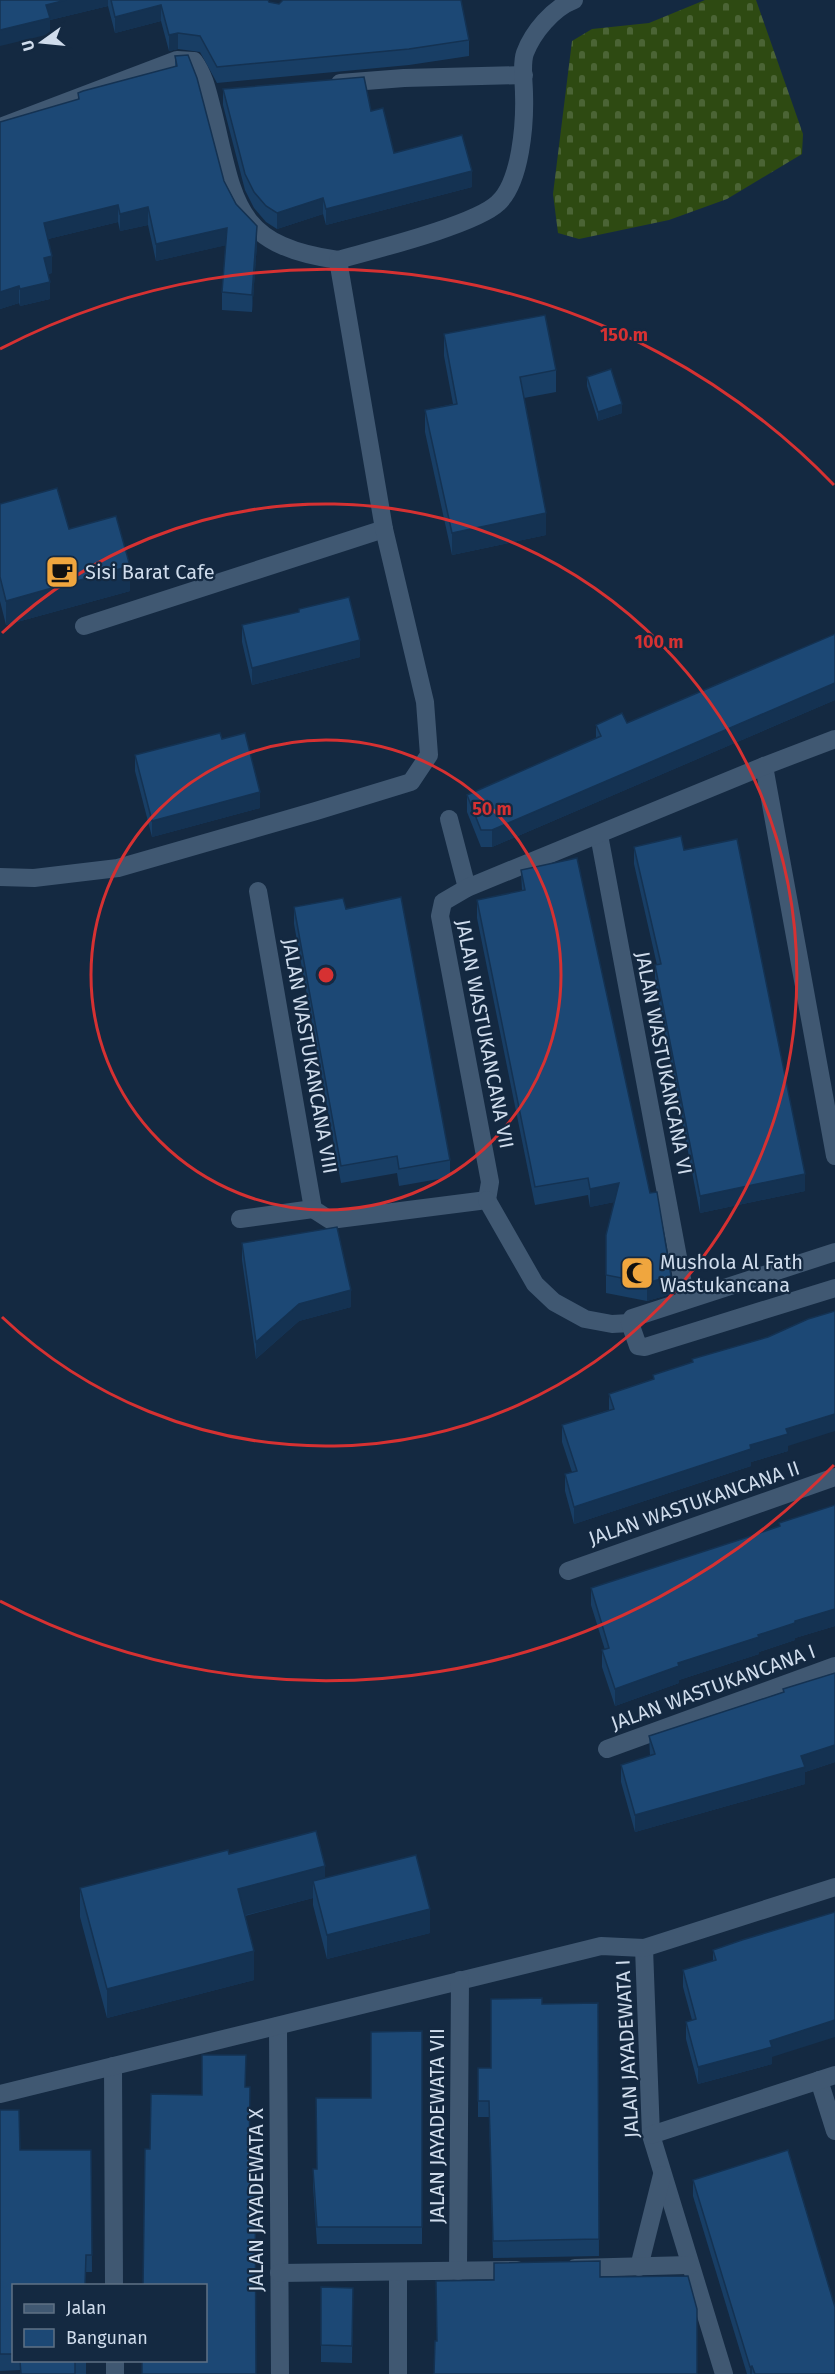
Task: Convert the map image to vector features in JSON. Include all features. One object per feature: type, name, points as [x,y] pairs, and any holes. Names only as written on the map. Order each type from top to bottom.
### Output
[{"type":"street","points":[[0,127],[177,60],[194,61],[200,69],[230,183],[244,217],[257,231],[274,242],[307,256],[338,260],[434,231],[486,212],[499,202],[513,178],[525,121],[524,54],[539,30],[562,5],[574,0]]},
{"type":"street","points":[[323,85],[404,78],[524,75]]},
{"type":"street","points":[[208,94],[231,93]]},
{"type":"street","points":[[0,877],[34,878],[118,868],[411,782],[429,755],[425,702],[384,529],[338,260]]},
{"type":"street","points":[[84,626],[384,529]]},
{"type":"street","name":"JALAN WASTUKANCANA VII","points":[[487,1200],[490,1182],[440,916],[443,902],[467,888],[835,739]]},
{"type":"street","points":[[764,766],[835,1156]]},
{"type":"street","points":[[449,819],[467,888]]},
{"type":"street","name":"JALAN WASTUKANCANA VI","points":[[599,835],[686,1300]]},
{"type":"street","name":"JALAN WASTUKANCANA VIII","points":[[258,891],[313,1209]]},
{"type":"street","points":[[240,1219],[313,1209],[330,1220],[487,1200],[535,1284],[554,1302],[585,1319],[612,1324],[630,1323]]},
{"type":"street","points":[[835,1252],[632,1318],[630,1323],[638,1346],[645,1347],[835,1288]]},
{"type":"street","name":"JALAN WASTUKANCANA II","points":[[568,1571],[835,1477]]},
{"type":"street","name":"JALAN WASTUKANCANA I","points":[[607,1749],[835,1666]]},
{"type":"street","name":"JALAN JAYADEWATA I","points":[[724,2374],[651,2134],[644,1948],[835,1887]]},
{"type":"street","points":[[0,2094],[601,1946],[644,1948]]},
{"type":"street","name":"JALAN JAYADEWATA VII","points":[[458,2271],[460,1980]]},
{"type":"street","name":"JALAN JAYADEWATA X","points":[[278,2026],[279,2374]]},
{"type":"street","points":[[113,2066],[114,2284]]},
{"type":"street","points":[[651,2134],[827,2078],[835,2131]]},
{"type":"street","points":[[639,2266],[662,2173]]},
{"type":"street","points":[[560,2269],[690,2265]]},
{"type":"street","points":[[279,2273],[537,2269]]},
{"type":"street","points":[[398,2272],[398,2374]]},
{"type":"green space","points":[[705,0],[756,0],[803,134],[802,154],[727,199],[669,220],[579,239],[558,233],[553,194],[572,41],[592,29],[649,23]]},
{"type":"building","points":[[0,0],[66,0],[46,5],[50,18],[0,30]]},
{"type":"building","points":[[111,0],[268,0],[279,4],[283,0],[461,0],[469,40],[409,49],[217,67],[200,36],[178,33],[169,35],[161,5],[115,17]]},
{"type":"building","points":[[188,55],[197,78],[224,181],[236,204],[257,226],[252,295],[222,292],[227,228],[156,244],[148,207],[120,214],[118,205],[44,223],[52,256],[44,258],[50,282],[20,289],[19,286],[0,292],[0,122],[79,99],[78,93],[83,91],[177,66],[175,56]]},
{"type":"building","points":[[364,77],[371,111],[383,108],[394,153],[462,135],[472,171],[326,209],[323,198],[277,213],[266,206],[254,192],[245,174],[223,89]]},
{"type":"building","points":[[545,315],[556,370],[520,377],[546,513],[452,533],[425,410],[457,404],[444,334]]},
{"type":"building","points":[[611,369],[622,404],[598,412],[587,377]]},
{"type":"building","name":"Sisi Barat Cafe","points":[[57,488],[69,529],[116,516],[130,566],[6,601],[0,577],[0,504]]},
{"type":"building","points":[[349,597],[360,640],[252,668],[242,625],[299,612],[299,609]]},
{"type":"building","points":[[835,634],[835,683],[492,830],[481,830],[467,795],[601,736],[596,725],[622,713],[627,723]]},
{"type":"building","points":[[220,733],[222,739],[245,733],[260,792],[152,821],[135,755]]},
{"type":"building","points":[[681,836],[684,850],[737,839],[805,1174],[700,1196],[655,965],[661,964],[634,847]]},
{"type":"building","points":[[577,858],[650,1193],[657,1192],[671,1276],[647,1283],[606,1275],[606,1235],[619,1183],[590,1189],[588,1178],[535,1187],[477,900],[525,890],[521,870]]},
{"type":"building","points":[[401,897],[450,1160],[399,1169],[397,1156],[341,1166],[294,907],[343,898],[346,909]]},
{"type":"building","points":[[337,1227],[351,1290],[299,1304],[256,1342],[242,1243]]},
{"type":"building","points":[[835,1311],[835,1414],[786,1429],[788,1434],[750,1445],[751,1449],[574,1507],[565,1474],[577,1471],[562,1425],[614,1409],[609,1394],[654,1379],[653,1375],[693,1362],[692,1359],[768,1337],[808,1319]]},
{"type":"building","points":[[835,1505],[835,1609],[678,1663],[679,1666],[615,1689],[602,1650],[609,1648],[591,1588],[742,1539],[780,1526],[779,1523]]},
{"type":"building","points":[[835,1673],[835,1745],[801,1756],[805,1767],[635,1815],[621,1765],[655,1754],[649,1736]]},
{"type":"building","points":[[316,1831],[325,1866],[238,1889],[254,1951],[107,1989],[80,1888],[228,1850],[229,1854]]},
{"type":"building","points":[[416,1855],[430,1909],[327,1935],[313,1881]]},
{"type":"building","points":[[835,1912],[835,2020],[770,2041],[772,2047],[698,2067],[686,2022],[696,2019],[683,1970],[716,1960],[713,1950]]},
{"type":"building","points":[[542,1998],[542,2004],[598,2003],[599,2239],[493,2241],[489,2101],[478,2101],[478,2068],[491,2068],[491,1999]]},
{"type":"building","points":[[422,2031],[422,2227],[317,2227],[313,2169],[317,2169],[316,2098],[371,2098],[371,2032]]},
{"type":"building","points":[[202,2055],[246,2055],[245,2087],[250,2087],[249,2169],[255,2169],[256,2374],[142,2374],[142,2362],[207,2362],[207,2284],[143,2284],[145,2149],[150,2149],[151,2094],[202,2095]]},
{"type":"building","points":[[0,2110],[19,2110],[20,2150],[91,2150],[92,2255],[86,2255],[85,2284],[12,2284],[12,2354],[0,2354]]},
{"type":"building","points":[[788,2150],[835,2307],[835,2374],[755,2374],[752,2366],[750,2367],[693,2180]]},
{"type":"building","points":[[600,2261],[600,2277],[688,2276],[697,2309],[697,2374],[434,2374],[435,2341],[437,2341],[436,2281],[494,2280],[494,2263]]},
{"type":"building","points":[[321,2287],[353,2288],[352,2346],[321,2345]]},
{"type":"building","points":[[20,2362],[75,2362],[75,2374],[21,2374]]},
{"type":"place","name":"Sisi Barat Cafe","points":[[62,572]]},
{"type":"place","name":"Mushola Al Fath Wastukancana","points":[[637,1273]]}]
